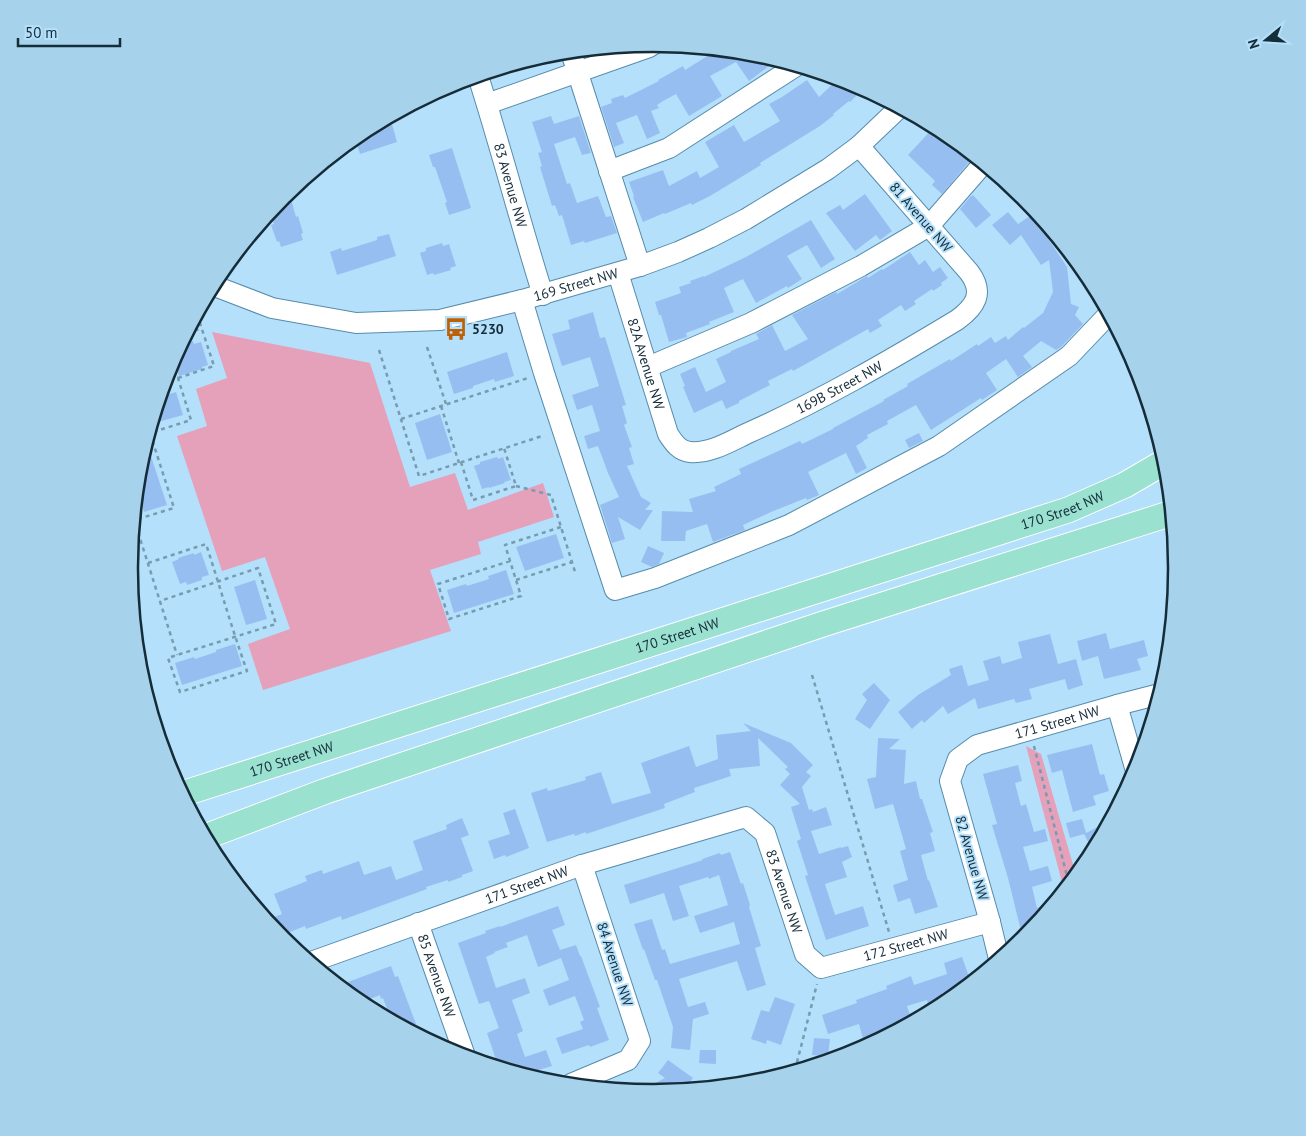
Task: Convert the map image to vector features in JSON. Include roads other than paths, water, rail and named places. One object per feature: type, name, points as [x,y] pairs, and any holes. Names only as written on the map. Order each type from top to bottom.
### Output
[{"type":"main road","name":"170 Street NW","points":[[189,792],[1068,510],[1125,485],[1159,465]]},
{"type":"main road","points":[[212,834],[326,791],[804,630],[1165,514]]},
{"type":"street","points":[[487,104],[632,53]]},
{"type":"street","points":[[573,59],[640,266]]},
{"type":"street","points":[[609,171],[669,148],[789,71]]},
{"type":"street","name":"83 Avenue NW","points":[[480,83],[543,294]]},
{"type":"street","name":"169 Street NW","points":[[220,288],[272,308],[356,323],[440,320],[522,300],[640,266],[709,238],[746,219],[828,169],[859,146],[894,113]]},
{"type":"street","name":"81 Avenue NW","points":[[859,146],[970,272],[977,292]]},
{"type":"street","points":[[648,367],[751,323],[861,266],[929,226],[979,169]]},
{"type":"street","name":"82A Avenue NW","points":[[618,273],[668,434],[682,451]]},
{"type":"street","name":"169B Street NW","points":[[682,451],[699,452],[710,450],[767,424],[853,380],[957,320],[972,308],[977,292]]},
{"type":"street","points":[[522,300],[615,590],[655,578],[789,525],[938,446],[1069,356],[1104,319]]},
{"type":"street","name":"171 Street NW","points":[[958,759],[977,745],[1152,696]]},
{"type":"street","points":[[1117,705],[1132,757]]},
{"type":"street","name":"82 Avenue NW","points":[[958,759],[950,781],[997,952]]},
{"type":"street","name":"83 Avenue NW","points":[[746,816],[765,834],[805,954],[821,968]]},
{"type":"street","name":"171 Street NW","points":[[317,960],[582,865],[746,816]]},
{"type":"street","name":"84 Avenue NW","points":[[582,865],[640,1041],[628,1060],[584,1079]]},
{"type":"street","name":"172 Street NW","points":[[821,968],[990,922]]},
{"type":"street","name":"85 Avenue NW","points":[[418,923],[462,1046]]},
{"type":"place","name":"5230","points":[[456,329]]}]
